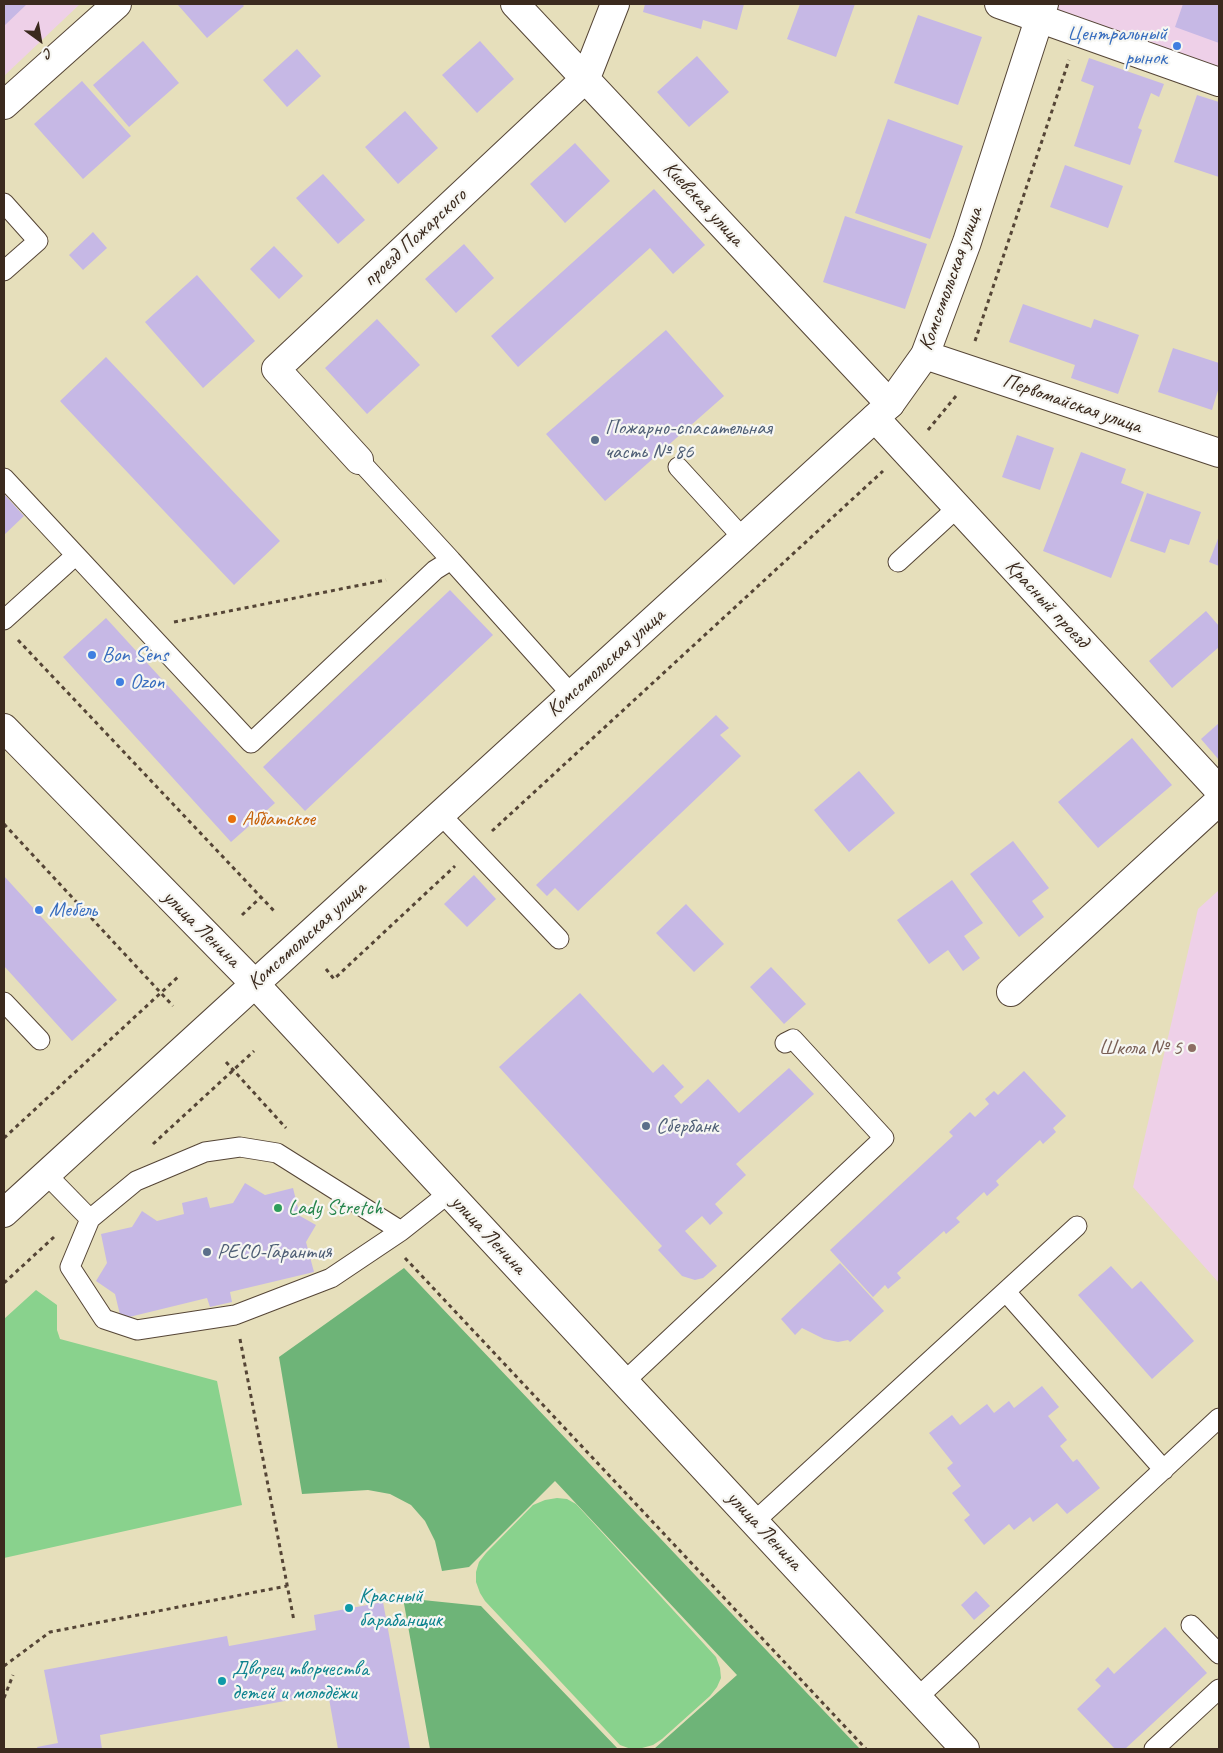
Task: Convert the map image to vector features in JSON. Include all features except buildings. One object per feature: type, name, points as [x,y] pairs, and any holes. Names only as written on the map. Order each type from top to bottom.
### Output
[{"type":"main road","points":[[4,106],[117,4]]},
{"type":"main road","name":"Киевская улица","points":[[515,4],[586,78],[883,411]]},
{"type":"main road","name":"проезд Пожарского","points":[[359,460],[276,369],[586,78],[615,4]]},
{"type":"main road","points":[[999,4],[1042,11],[1219,82]]},
{"type":"main road","name":"Комсомольская улица","points":[[5,1211],[883,411],[925,355],[967,242],[1042,11]]},
{"type":"main road","name":"Первомайская улица","points":[[925,355],[1219,453]]},
{"type":"main road","name":"Красный проезд","points":[[883,411],[958,507],[1219,790]]},
{"type":"main road","name":"улица Ленина","points":[[4,728],[254,983],[965,1749]]},
{"type":"main road","points":[[1011,992],[1219,802]]},
{"type":"lane","points":[[4,203],[38,241],[4,271]]},
{"type":"lane","points":[[359,460],[572,695]]},
{"type":"lane","points":[[678,467],[743,538]]},
{"type":"lane","points":[[4,478],[251,742],[435,570],[451,560]]},
{"type":"lane","points":[[898,562],[958,507]]},
{"type":"lane","points":[[4,620],[76,555]]},
{"type":"lane","points":[[441,815],[559,939]]},
{"type":"lane","points":[[4,1002],[40,1040]]},
{"type":"lane","points":[[625,1382],[884,1138],[793,1039],[785,1043]]},
{"type":"lane","points":[[395,1236],[277,1153],[240,1147],[205,1152],[136,1182],[90,1219],[70,1267],[104,1319],[136,1330],[235,1315],[331,1278],[395,1236],[449,1193]]},
{"type":"lane","points":[[46,1174],[90,1219]]},
{"type":"lane","points":[[755,1522],[1077,1226]]},
{"type":"lane","points":[[1006,1292],[1164,1470]]},
{"type":"lane","points":[[918,1697],[1219,1418]]},
{"type":"lane","points":[[1191,1625],[1219,1654]]},
{"type":"lane","points":[[1154,1749],[1219,1689]]},
{"type":"path","points":[[144,628],[387,580]]},
{"type":"path","points":[[17,639],[276,913]]},
{"type":"path","points":[[4,824],[173,1006]]},
{"type":"path","points":[[242,914],[261,897]]},
{"type":"path","points":[[4,1138],[179,976]]},
{"type":"path","points":[[226,1062],[292,1135]]},
{"type":"path","points":[[395,1236],[866,1749]]},
{"type":"path","points":[[235,1315],[294,1621]]},
{"type":"path","points":[[4,1666],[50,1632],[287,1586]]},
{"type":"path","points":[[4,1698],[13,1675]]},
{"type":"shaded area","points":[[4,4],[80,4],[4,76]]},
{"type":"shaded area","name":"Центральный рынок","points":[[1055,4],[1219,4],[1219,76],[1050,17]]},
{"type":"shaded area","name":"Школа № 5","points":[[1219,890],[1219,1283],[1133,1187],[1198,909]]},
{"type":"green space","points":[[404,1268],[860,1749],[654,1749],[737,1675],[555,1481],[469,1567],[442,1571],[435,1541],[425,1521],[411,1505],[390,1494],[368,1490],[302,1494],[279,1357]]},
{"type":"green space","points":[[36,1290],[57,1305],[57,1330],[60,1339],[217,1381],[242,1505],[4,1558],[4,1319]]},
{"type":"green space","points":[[557,1498],[567,1499],[576,1504],[716,1657],[721,1678],[717,1687],[710,1696],[653,1745],[631,1749],[620,1745],[485,1601],[480,1593],[476,1582],[476,1572],[479,1562],[486,1553],[533,1505]]},
{"type":"green space","points":[[403,1598],[481,1606],[618,1749],[430,1749]]},
{"type":"place","name":"Центральный рынок","points":[[1177,46]]},
{"type":"place","name":"Пожарно-спасательная часть № 86","points":[[595,440]]},
{"type":"place","name":"Bon Sens","points":[[92,655]]},
{"type":"place","name":"Ozon","points":[[120,682]]},
{"type":"place","name":"Аббатское","points":[[232,819]]},
{"type":"place","name":"Мебель","points":[[39,910]]},
{"type":"place","name":"Школа № 5","points":[[1192,1048]]},
{"type":"place","name":"Сбербанк","points":[[646,1126]]},
{"type":"place","name":"Lady Stretch","points":[[278,1208]]},
{"type":"place","name":"РЕСО-Гарантия","points":[[207,1252]]},
{"type":"place","name":"Красный барабанщик","points":[[349,1608]]},
{"type":"place","name":"Дворец творчества детей и молодёжи","points":[[222,1681]]}]
